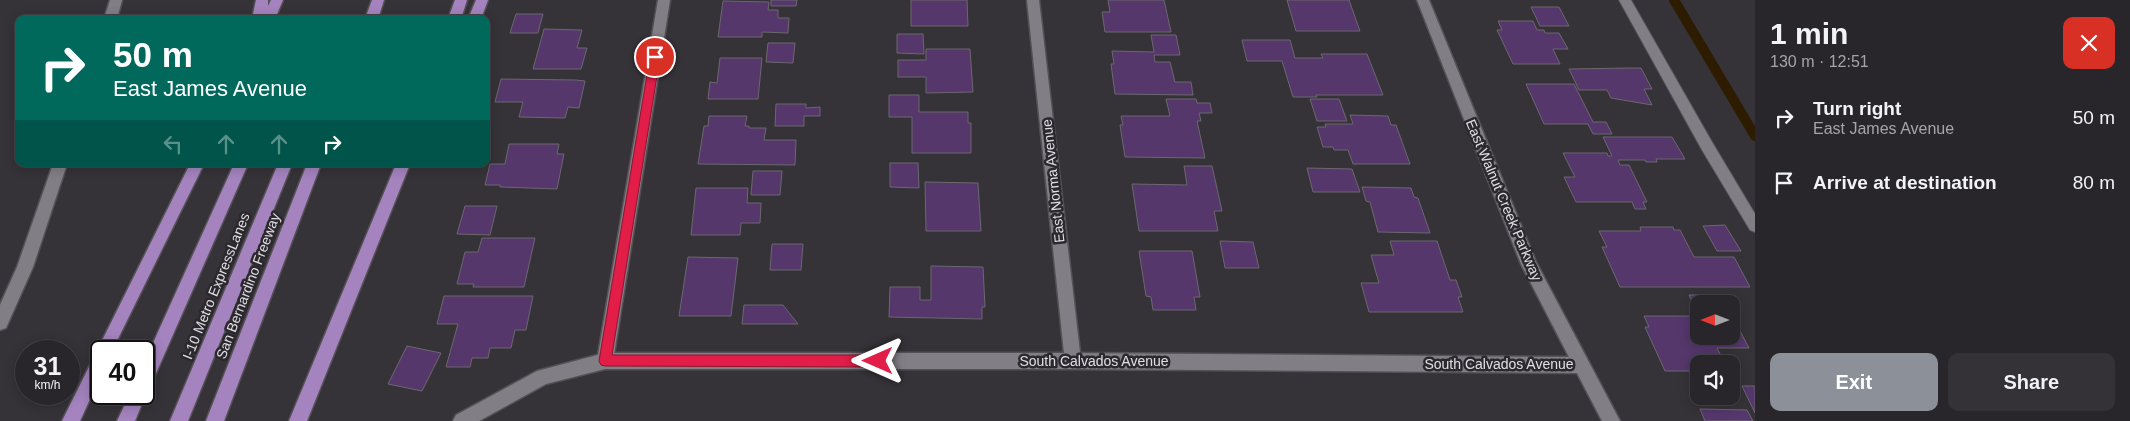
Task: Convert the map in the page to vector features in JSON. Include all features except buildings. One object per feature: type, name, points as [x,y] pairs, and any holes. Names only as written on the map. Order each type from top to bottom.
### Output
[{"type":"highway","points":[[260,15],[262,0]]},
{"type":"highway","points":[[270,15],[277,0]]},
{"type":"highway","points":[[372,15],[378,0]]},
{"type":"highway","points":[[455,15],[461,0]]},
{"type":"highway","points":[[476,15],[482,0]]},
{"type":"highway","points":[[109,340],[196,167]]},
{"type":"highway","name":"I-10 Metro ExpressLanes","points":[[155,356],[240,167]]},
{"type":"highway","name":"I-10 Metro ExpressLanes","points":[[179,421],[284,167]]},
{"type":"highway","name":"San Bernardino Freeway","points":[[214,421],[313,167]]},
{"type":"highway","points":[[298,421],[402,167]]},
{"type":"highway","points":[[71,421],[90,381]]},
{"type":"highway","points":[[126,421],[133,405]]},
{"type":"street","points":[[111,15],[116,0]]},
{"type":"street","points":[[605,361],[664,0]]},
{"type":"street","name":"East Norma Avenue","points":[[1033,0],[1072,361]]},
{"type":"street","name":"East Walnut Creek Parkway","points":[[1423,0],[1529,264],[1611,421]]},
{"type":"street","points":[[0,323],[25,267],[59,167]]},
{"type":"street","name":"South Calvados Avenue","points":[[462,421],[543,377],[605,361],[1072,361],[1582,365]]},
{"type":"lane","points":[[1625,0],[1707,146],[1755,226]]},
{"type":"waterway","points":[[1674,0],[1755,136]]},
{"type":"route","points":[[655,57],[605,361],[878,361]]}]
